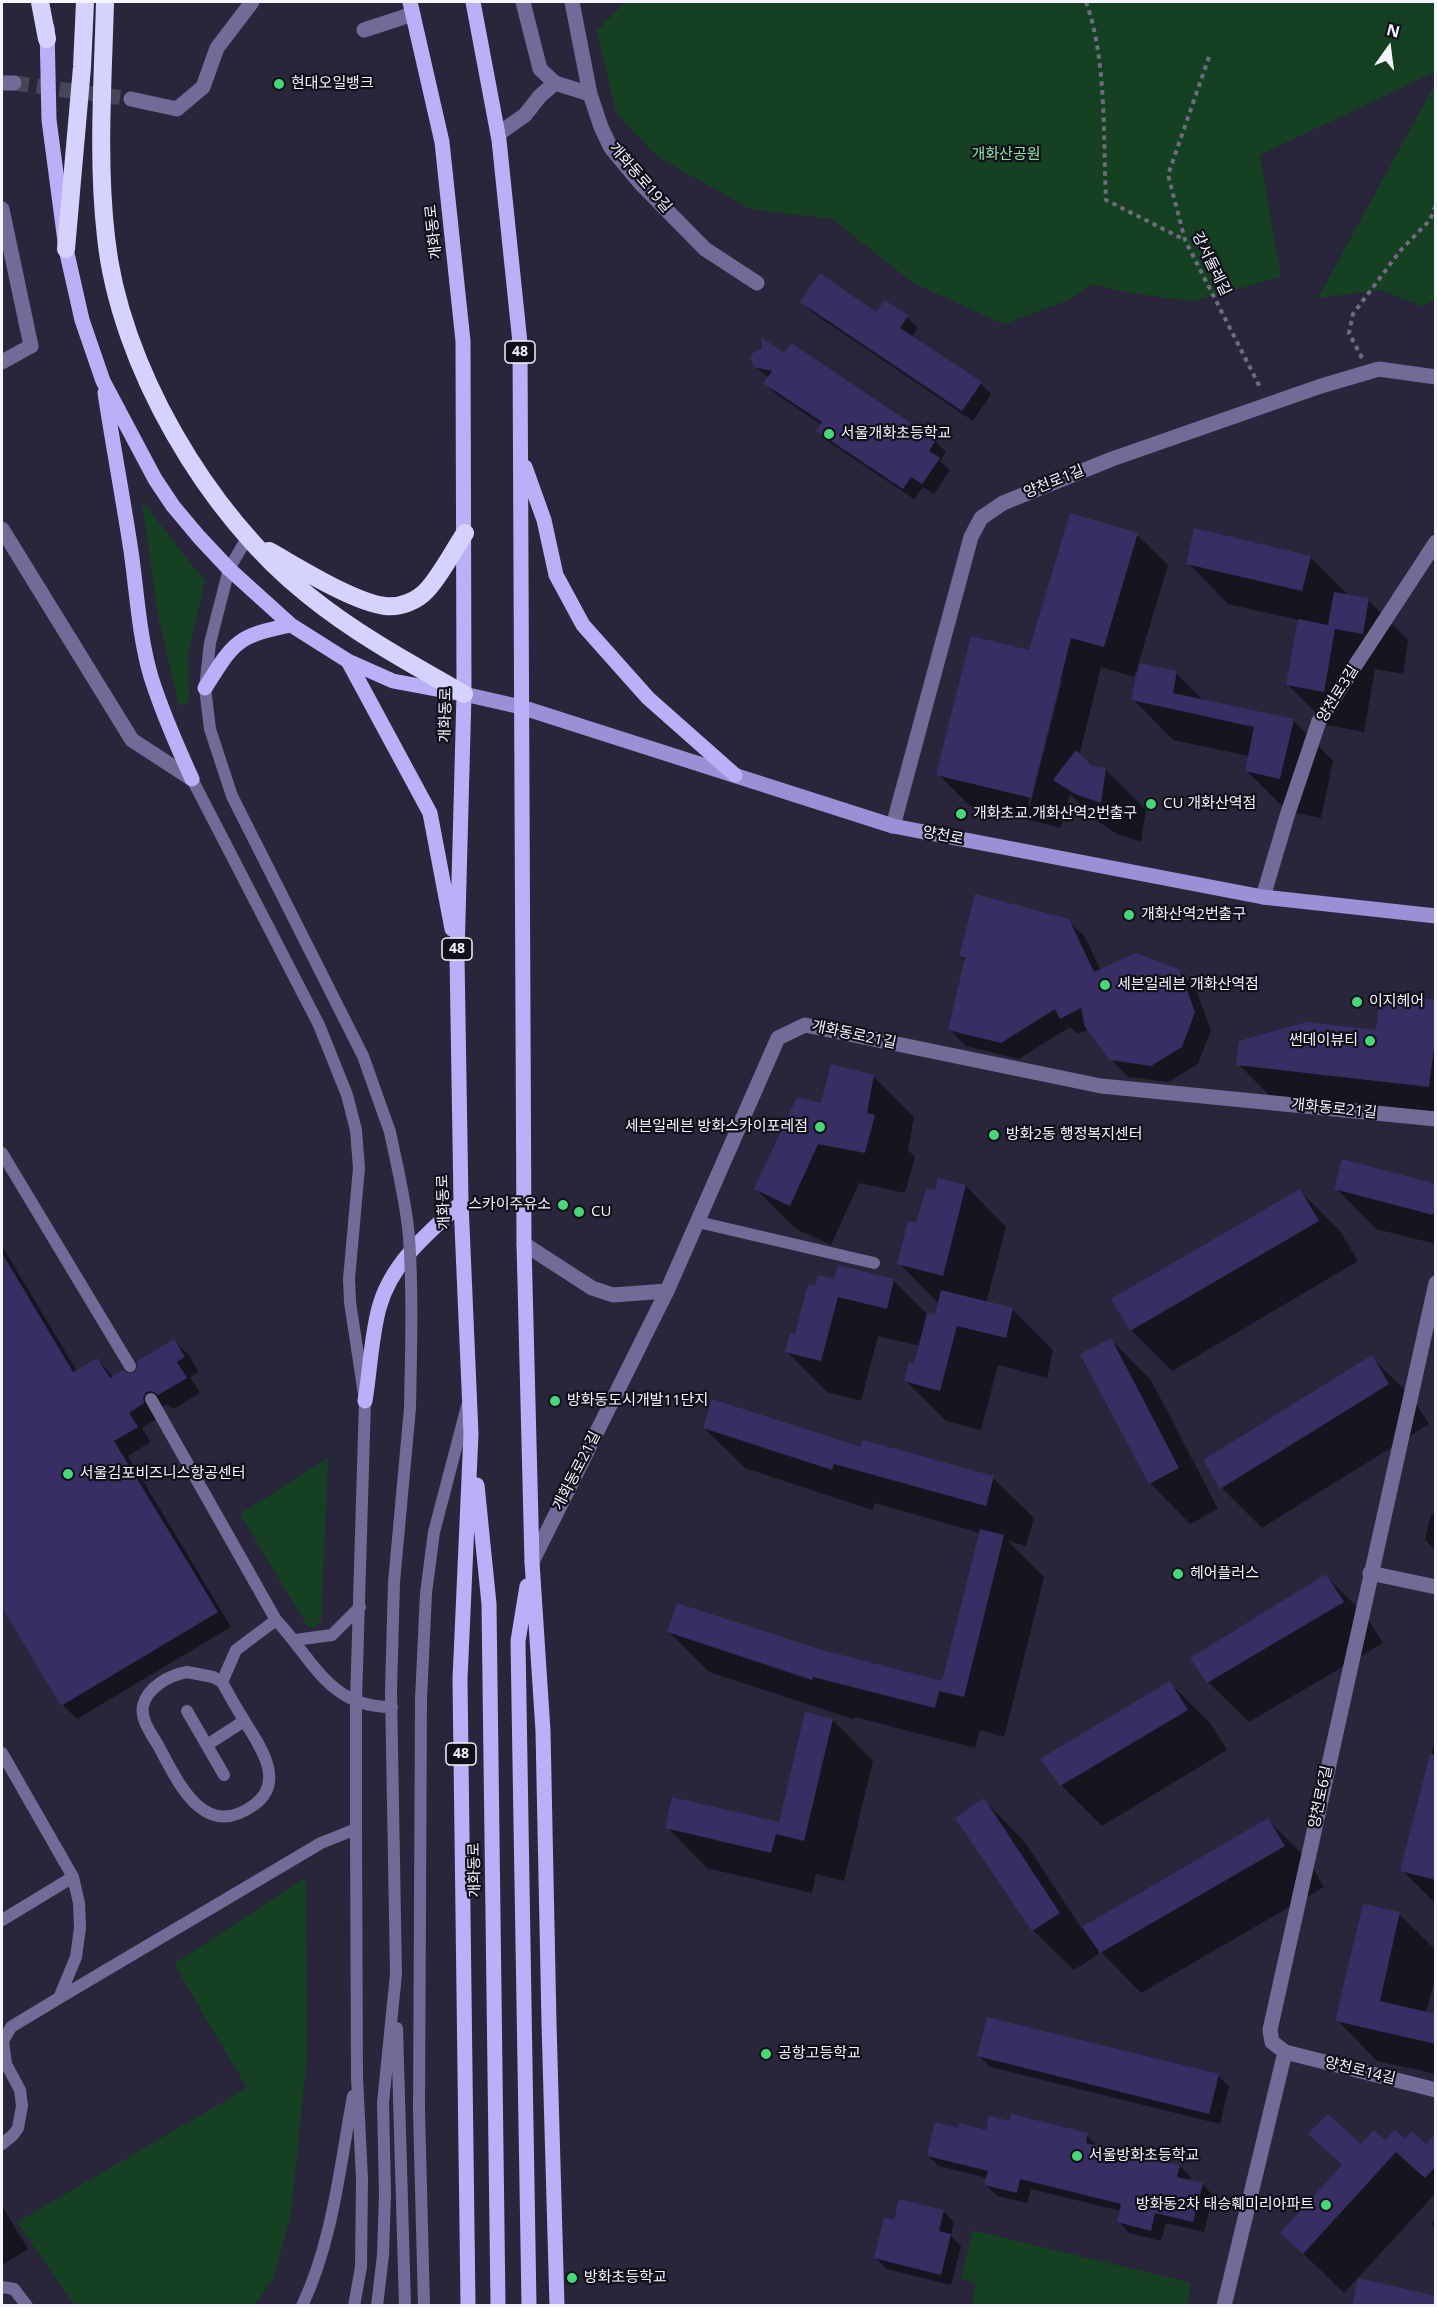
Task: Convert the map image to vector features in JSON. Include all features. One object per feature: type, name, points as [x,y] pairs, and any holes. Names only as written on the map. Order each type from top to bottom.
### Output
[{"type":"highway","points":[[40,2],[47,39]]},
{"type":"highway","points":[[66,249],[82,67],[85,2]]},
{"type":"highway","points":[[105,2],[101,148],[106,237],[114,286],[130,338],[159,406],[187,457],[247,538],[272,564],[308,596],[350,626],[464,694]]},
{"type":"highway","points":[[247,538],[325,583],[364,600],[386,606],[407,604],[427,590],[465,532]]},
{"type":"main road","points":[[47,2],[49,120],[66,249],[82,320],[103,381],[155,479],[173,506],[229,569],[291,625],[348,661],[393,681],[464,694]]},
{"type":"main road","name":"48","points":[[473,2],[498,134],[520,343],[521,706]]},
{"type":"main road","name":"개화동로","points":[[411,8],[442,142],[464,341],[464,694],[457,956],[461,1203],[471,1434],[460,1679],[468,2306]]},
{"type":"main road","points":[[103,381],[126,521],[140,629],[151,676],[192,779]]},
{"type":"main road","points":[[520,455],[544,520],[556,575],[583,625],[648,698],[735,776]]},
{"type":"main road","points":[[205,688],[235,644],[256,632],[291,625]]},
{"type":"main road","points":[[348,661],[430,813],[457,956]]},
{"type":"main road","name":"양천로","points":[[464,694],[521,706],[893,826],[1263,897],[1436,916]]},
{"type":"main road","points":[[521,706],[524,1244],[532,1563],[543,1731],[557,2306]]},
{"type":"main road","points":[[365,1401],[379,1308],[388,1285],[402,1261],[461,1203]]},
{"type":"main road","name":"개화동로","points":[[471,1434],[489,1604],[498,2306]]},
{"type":"main road","points":[[530,2306],[518,1641],[532,1563]]},
{"type":"street","points":[[131,99],[177,109],[203,87],[217,48],[252,2]]},
{"type":"street","points":[[523,2],[540,69],[555,84],[590,94]]},
{"type":"street","name":"개화동로19길","points":[[572,2],[590,94],[611,148],[641,184],[705,249],[757,283]]},
{"type":"street","points":[[364,30],[411,8]]},
{"type":"street","points":[[498,134],[525,115],[540,96],[555,84]]},
{"type":"street","points":[[2,209],[31,346],[2,362]]},
{"type":"street","name":"양천로1길","points":[[893,826],[971,537],[981,518],[1003,503],[1112,459],[1321,386],[1379,369],[1436,377]]},
{"type":"street","points":[[2,529],[132,740],[192,779]]},
{"type":"street","name":"양천로3길","points":[[1263,897],[1319,721],[1435,544]]},
{"type":"street","name":"개화동로21길","points":[[532,1563],[668,1291],[778,1038],[805,1025],[1101,1086],[1436,1119]]},
{"type":"street","points":[[524,1244],[592,1288],[614,1295],[668,1291]]},
{"type":"street","name":"양천로6길","points":[[1285,2052],[1272,2042],[1270,2030],[1370,1573],[1435,1291]]},
{"type":"street","points":[[1370,1573],[1436,1587]]},
{"type":"street","points":[[1224,2306],[1285,2052]]},
{"type":"street","name":"양천로14길","points":[[1285,2052],[1436,2090]]},
{"type":"lane","points":[[247,538],[229,569],[210,643],[205,688],[210,729],[232,796],[363,1056],[390,1132],[409,1236],[410,1408],[394,1582],[392,1707],[405,2306]]},
{"type":"lane","points":[[192,779],[320,1026],[347,1095],[356,1130],[358,1168],[349,1279],[350,1302],[365,1401],[356,1701],[357,2077],[362,2179],[361,2267],[354,2306]]},
{"type":"lane","points":[[2,1153],[130,1366]]},
{"type":"lane","points":[[698,1222],[874,1263]]},
{"type":"lane","points":[[424,2306],[419,2110],[421,1698],[426,1593],[434,1532],[470,1396]]},
{"type":"lane","points":[[151,1400],[276,1620],[295,1640],[318,1674],[337,1690],[356,1701],[375,1707],[392,1707]]},
{"type":"lane","points":[[295,1640],[332,1635],[360,1607]]},
{"type":"lane","points":[[222,1682],[236,1650],[276,1620]]},
{"type":"lane","points":[[187,1672],[206,1675],[222,1682],[268,1762],[268,1786],[260,1801],[246,1811],[225,1817],[213,1815],[198,1807],[179,1784],[142,1715],[145,1698],[157,1685],[172,1676],[187,1672]]},
{"type":"lane","points":[[187,1711],[224,1775]]},
{"type":"lane","points":[[207,1745],[244,1721]]},
{"type":"lane","points":[[2,1754],[73,1877],[79,1904],[80,1928],[76,1957],[59,1998]]},
{"type":"lane","points":[[2,2144],[18,2128],[22,2097],[6,2064],[2,2047],[11,2027],[321,1843],[356,1828]]},
{"type":"lane","points":[[2,1920],[73,1877]]},
{"type":"lane","points":[[377,2306],[382,2255],[384,2194],[383,2103],[396,1974]]},
{"type":"lane","points":[[302,2306],[322,2250],[357,2077]]},
{"type":"lane","points":[[2,2287],[14,2289],[27,2306]]},
{"type":"path","points":[[1086,2],[1092,18],[1100,81],[1106,200],[1185,240]]},
{"type":"path","name":"강서둘레길","points":[[1209,57],[1168,175],[1185,240],[1269,405]]},
{"type":"path","points":[[1370,372],[1349,333],[1353,314],[1400,251],[1430,220],[1436,206]]},
{"type":"green space","name":"개화산공원","points":[[625,2],[1435,2],[1435,72],[1260,155],[1281,277],[1193,301],[1131,293],[1092,284],[1069,300],[1004,324],[915,284],[832,219],[750,209],[658,157],[616,113],[597,31]]},
{"type":"green space","points":[[1435,84],[1435,300],[1423,306],[1380,290],[1318,298]]},
{"type":"green space","points":[[142,501],[205,581],[188,654],[189,702],[179,706],[158,615]]},
{"type":"green space","points":[[328,1458],[321,1621],[316,1627],[308,1627],[240,1514]]},
{"type":"green space","points":[[306,1877],[307,2057],[291,2213],[274,2277],[255,2305],[74,2305],[17,2222],[247,2088],[174,1964]]},
{"type":"green space","points":[[973,2230],[1191,2283],[1187,2305],[972,2305],[976,2285],[961,2277]]},
{"type":"building","points":[[820,273],[876,312],[885,300],[908,316],[900,328],[982,382],[962,411],[800,302]]},
{"type":"building","points":[[761,337],[784,353],[791,343],[936,440],[929,451],[940,458],[922,484],[911,477],[903,489],[816,431],[822,422],[763,383],[772,371],[754,367],[750,357],[762,349]]},
{"type":"building","points":[[1070,513],[1138,533],[1104,647],[1071,638],[1031,798],[936,775],[971,636],[1029,650]]},
{"type":"building","points":[[1194,528],[1311,556],[1302,591],[1186,564]]},
{"type":"building","points":[[1334,592],[1369,598],[1363,634],[1335,629],[1324,692],[1286,685],[1298,619],[1328,625]]},
{"type":"building","points":[[1139,663],[1177,671],[1173,693],[1294,719],[1280,779],[1245,771],[1254,727],[1131,700]]},
{"type":"building","points":[[1076,750],[1092,766],[1106,768],[1101,803],[1075,794],[1053,780]]},
{"type":"building","points":[[975,894],[1069,919],[1094,972],[1136,953],[1179,969],[1195,1012],[1182,1047],[1151,1066],[1110,1060],[1085,1027],[1081,1008],[1060,1019],[1055,1009],[1001,1043],[948,1030],[965,958],[959,956]]},
{"type":"building","points":[[1380,994],[1436,1000],[1436,1033],[1429,1087],[1236,1065],[1239,1041],[1307,1022],[1376,1030]]},
{"type":"building","points":[[831,1064],[874,1075],[867,1113],[875,1115],[865,1153],[818,1144],[790,1206],[754,1189],[797,1097],[821,1103]]},
{"type":"building","points":[[1342,1159],[1436,1184],[1436,1204],[1433,1215],[1334,1189]]},
{"type":"building","points":[[938,1178],[966,1185],[943,1276],[897,1264],[908,1221],[916,1223],[926,1188],[935,1191]]},
{"type":"building","points":[[1300,1189],[1319,1221],[1130,1331],[1111,1299]]},
{"type":"building","name":"서울김포비즈니스항공센터","points":[[2,1253],[73,1372],[97,1358],[110,1378],[123,1370],[127,1373],[134,1373],[137,1369],[137,1361],[174,1339],[185,1357],[177,1362],[187,1378],[158,1395],[152,1391],[146,1392],[143,1398],[144,1403],[129,1413],[138,1427],[114,1441],[218,1612],[61,1706],[2,1607]]},
{"type":"building","points":[[838,1265],[894,1279],[887,1309],[838,1297],[821,1361],[785,1352],[790,1333],[795,1334],[808,1284],[815,1286],[818,1275],[834,1279]]},
{"type":"building","points":[[941,1290],[1013,1308],[1006,1338],[957,1326],[940,1391],[904,1381],[909,1362],[914,1364],[927,1313],[935,1315]]},
{"type":"building","points":[[1111,1338],[1179,1468],[1149,1484],[1080,1354]]},
{"type":"building","points":[[1372,1355],[1389,1384],[1220,1489],[1203,1460]]},
{"type":"building","points":[[712,1399],[861,1447],[863,1440],[994,1476],[986,1506],[834,1464],[832,1470],[703,1428]]},
{"type":"building","points":[[980,1529],[1004,1535],[964,1697],[939,1691],[935,1708],[813,1677],[812,1680],[667,1632],[677,1603],[822,1650],[942,1681]]},
{"type":"building","points":[[1326,1574],[1344,1602],[1207,1683],[1190,1658]]},
{"type":"building","points":[[1170,1681],[1188,1710],[1060,1786],[1040,1759]]},
{"type":"building","points":[[805,1712],[833,1719],[804,1841],[776,1834],[771,1853],[665,1828],[672,1797],[779,1822]]},
{"type":"building","points":[[1430,1754],[1436,1755],[1436,1880],[1400,1871]]},
{"type":"building","points":[[984,1798],[1060,1913],[1032,1931],[955,1818]]},
{"type":"building","points":[[1268,1818],[1285,1846],[1100,1953],[1082,1927]]},
{"type":"building","points":[[1363,1904],[1400,1912],[1380,2001],[1436,2014],[1436,2044],[1335,2021]]},
{"type":"building","points":[[987,2017],[1219,2074],[1209,2114],[977,2056]]},
{"type":"building","points":[[1011,2114],[1088,2133],[1086,2143],[1180,2165],[1177,2177],[1203,2183],[1193,2222],[1155,2213],[1151,2231],[1117,2222],[1121,2204],[1020,2179],[1017,2193],[984,2185],[988,2171],[927,2156],[935,2122],[958,2128],[959,2123],[986,2130],[989,2116],[1009,2121]]},
{"type":"building","name":"방화동2차 태승훼미리아파트","points":[[1328,2114],[1361,2144],[1374,2130],[1385,2140],[1395,2130],[1405,2139],[1412,2131],[1426,2144],[1436,2133],[1436,2166],[1425,2178],[1396,2152],[1303,2254],[1280,2233],[1342,2165],[1308,2134]]},
{"type":"building","points":[[899,2199],[944,2210],[939,2231],[951,2234],[941,2275],[874,2258],[884,2217],[894,2220]]},
{"type":"building","points":[[1358,2278],[1436,2296],[1436,2306],[1352,2306]]},
{"type":"tunnel","points":[[14,83],[131,99]]},
{"type":"place","name":"현대오일뱅크","points":[[279,84]]},
{"type":"place","name":"서울개화초등학교","points":[[829,434]]},
{"type":"place","name":"CU 개화산역점","points":[[1151,804]]},
{"type":"place","name":"개화초교.개화산역2번출구","points":[[961,814]]},
{"type":"place","name":"개화산역2번출구","points":[[1129,915]]},
{"type":"place","name":"세븐일레븐 개화산역점","points":[[1105,985]]},
{"type":"place","name":"이지헤어","points":[[1357,1002]]},
{"type":"place","name":"썬데이뷰티","points":[[1370,1041]]},
{"type":"place","name":"세븐일레븐 방화스카이포레점","points":[[820,1127]]},
{"type":"place","name":"방화2동 행정복지센터","points":[[994,1135]]},
{"type":"place","name":"스카이주유소","points":[[563,1205]]},
{"type":"place","name":"CU","points":[[579,1212]]},
{"type":"place","name":"방화동도시개발11단지","points":[[555,1401]]},
{"type":"place","name":"서울김포비즈니스항공센터","points":[[68,1474]]},
{"type":"place","name":"헤어플러스","points":[[1178,1574]]},
{"type":"place","name":"공항고등학교","points":[[766,2054]]},
{"type":"place","name":"서울방화초등학교","points":[[1077,2156]]},
{"type":"place","name":"방화동2차 태승훼미리아파트","points":[[1326,2205]]},
{"type":"place","name":"방화초등학교","points":[[572,2278]]}]
